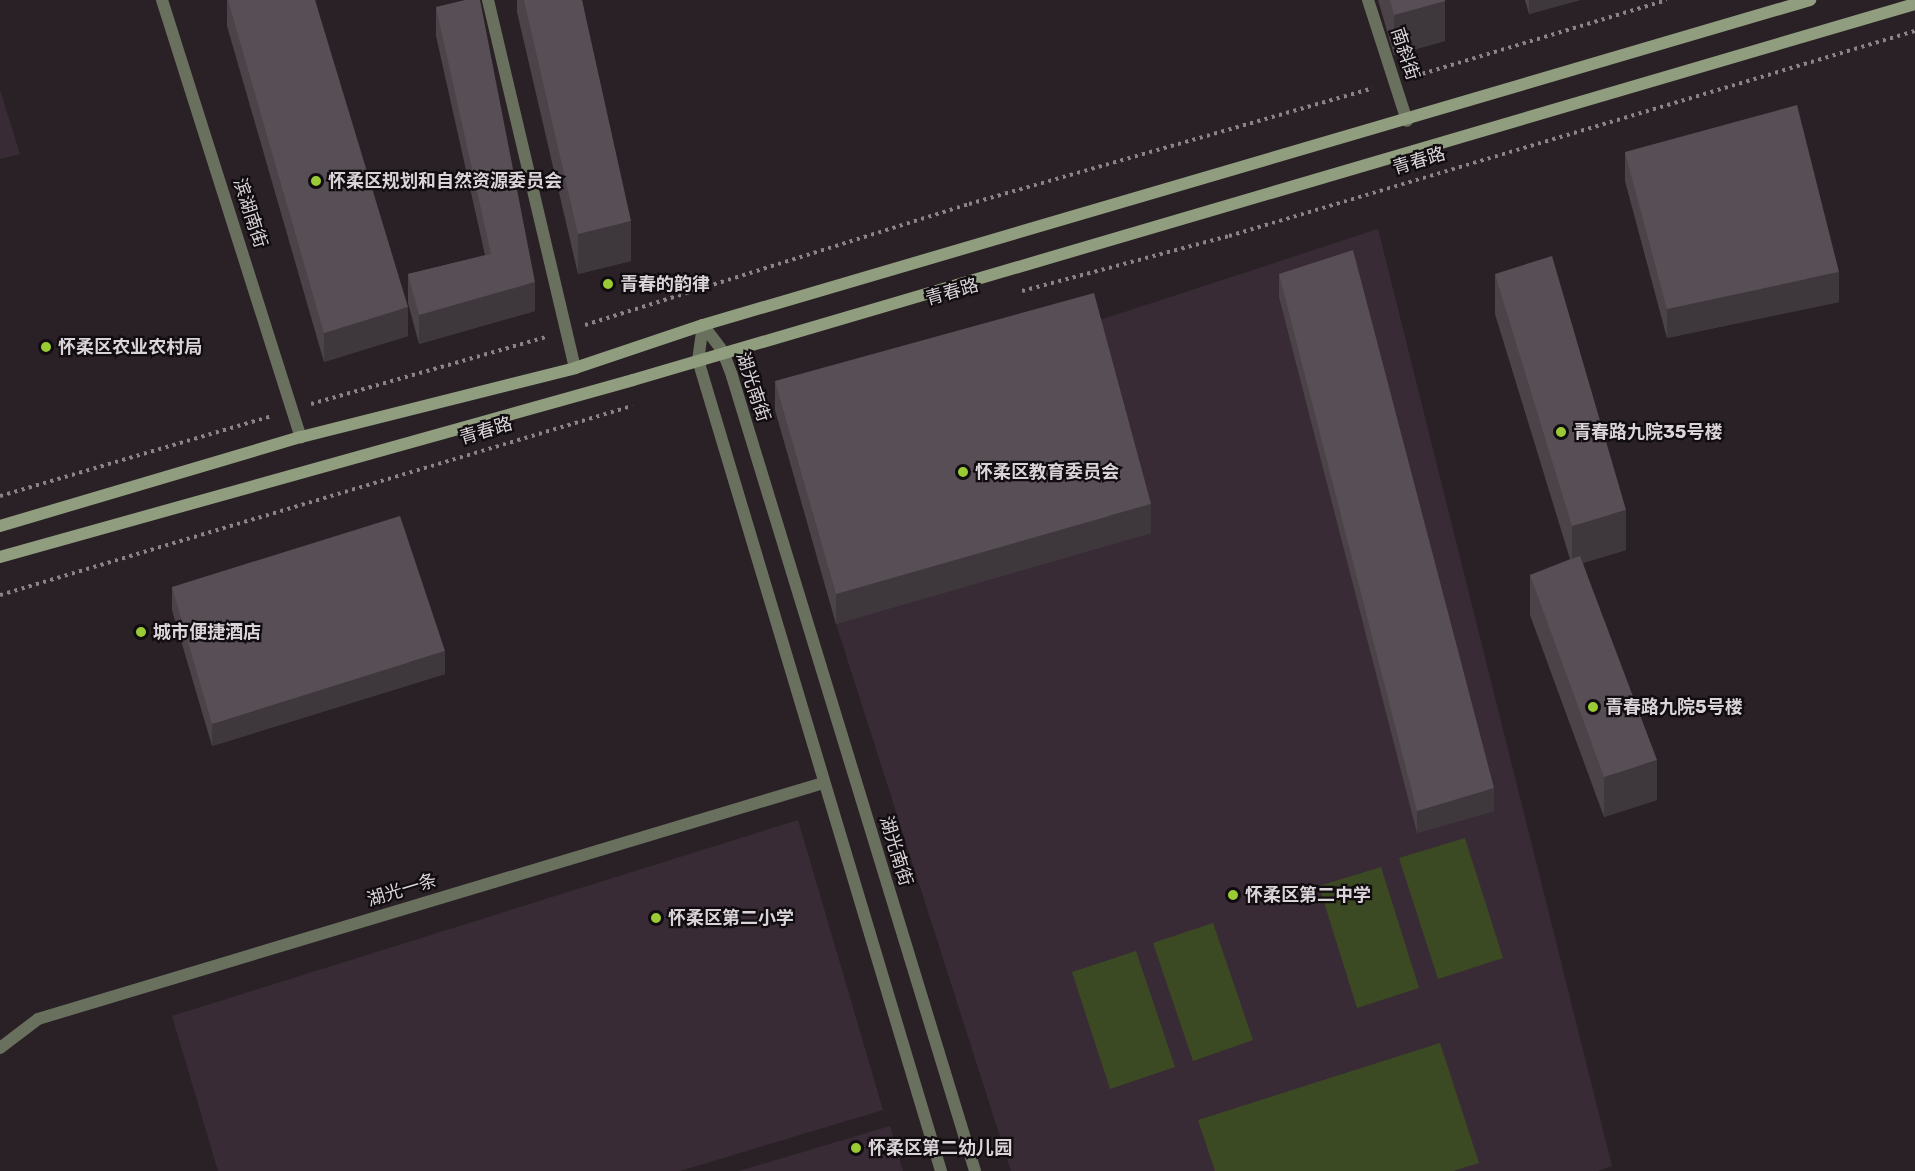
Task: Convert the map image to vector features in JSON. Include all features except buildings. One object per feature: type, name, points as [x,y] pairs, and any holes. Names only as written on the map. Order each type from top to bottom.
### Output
[{"type":"main road","points":[[0,526],[301,437],[575,368],[703,325],[1407,121],[1810,0]]},
{"type":"main road","name":"青春路","points":[[0,557],[698,360],[1915,4]]},
{"type":"street","name":"滨湖南街","points":[[162,0],[301,437]]},
{"type":"street","points":[[488,0],[575,368]]},
{"type":"street","name":"南斜街","points":[[1368,0],[1396,81],[1407,121]]},
{"type":"street","points":[[703,325],[698,360],[941,1171]]},
{"type":"street","name":"湖光南街","points":[[703,325],[723,352],[975,1171]]},
{"type":"street","name":"湖光一条","points":[[0,1048],[38,1019],[824,783]]},
{"type":"path","points":[[0,496],[567,331],[969,204],[1667,0]]},
{"type":"path","name":"青春路","points":[[1012,294],[1229,236],[1915,31]]},
{"type":"path","name":"青春路","points":[[0,595],[641,403]]},
{"type":"shaded area","points":[[0,90],[20,154],[0,159]]},
{"type":"shaded area","name":"怀柔区第二中学","points":[[1378,229],[1612,1166],[1598,1171],[1011,1171],[836,624],[1151,533],[1094,322]]},
{"type":"shaded area","name":"怀柔区第二小学","points":[[798,820],[883,1110],[680,1171],[218,1171],[172,1016]]},
{"type":"shaded area","name":"怀柔区第二幼儿园","points":[[890,1126],[903,1171],[739,1171]]},
{"type":"green space","points":[[1465,838],[1503,958],[1438,979],[1399,858]]},
{"type":"green space","points":[[1381,867],[1419,988],[1357,1008],[1319,886]]},
{"type":"green space","points":[[1213,923],[1253,1040],[1193,1061],[1153,943]]},
{"type":"green space","points":[[1136,951],[1175,1067],[1110,1089],[1072,972]]},
{"type":"green space","points":[[1440,1043],[1479,1163],[1453,1171],[1215,1171],[1198,1120]]},
{"type":"place","name":"怀柔区规划和自然资源委员会","points":[[316,181]]},
{"type":"place","name":"青春的韵律","points":[[608,284]]},
{"type":"place","name":"怀柔区农业农村局","points":[[46,347]]},
{"type":"place","name":"青春路九院35号楼","points":[[1561,432]]},
{"type":"place","name":"怀柔区教育委员会","points":[[963,472]]},
{"type":"place","name":"城市便捷酒店","points":[[141,632]]},
{"type":"place","name":"青春路九院5号楼","points":[[1593,707]]},
{"type":"place","name":"怀柔区第二中学","points":[[1233,895]]},
{"type":"place","name":"怀柔区第二小学","points":[[656,918]]},
{"type":"place","name":"怀柔区第二幼儿园","points":[[856,1148]]}]
